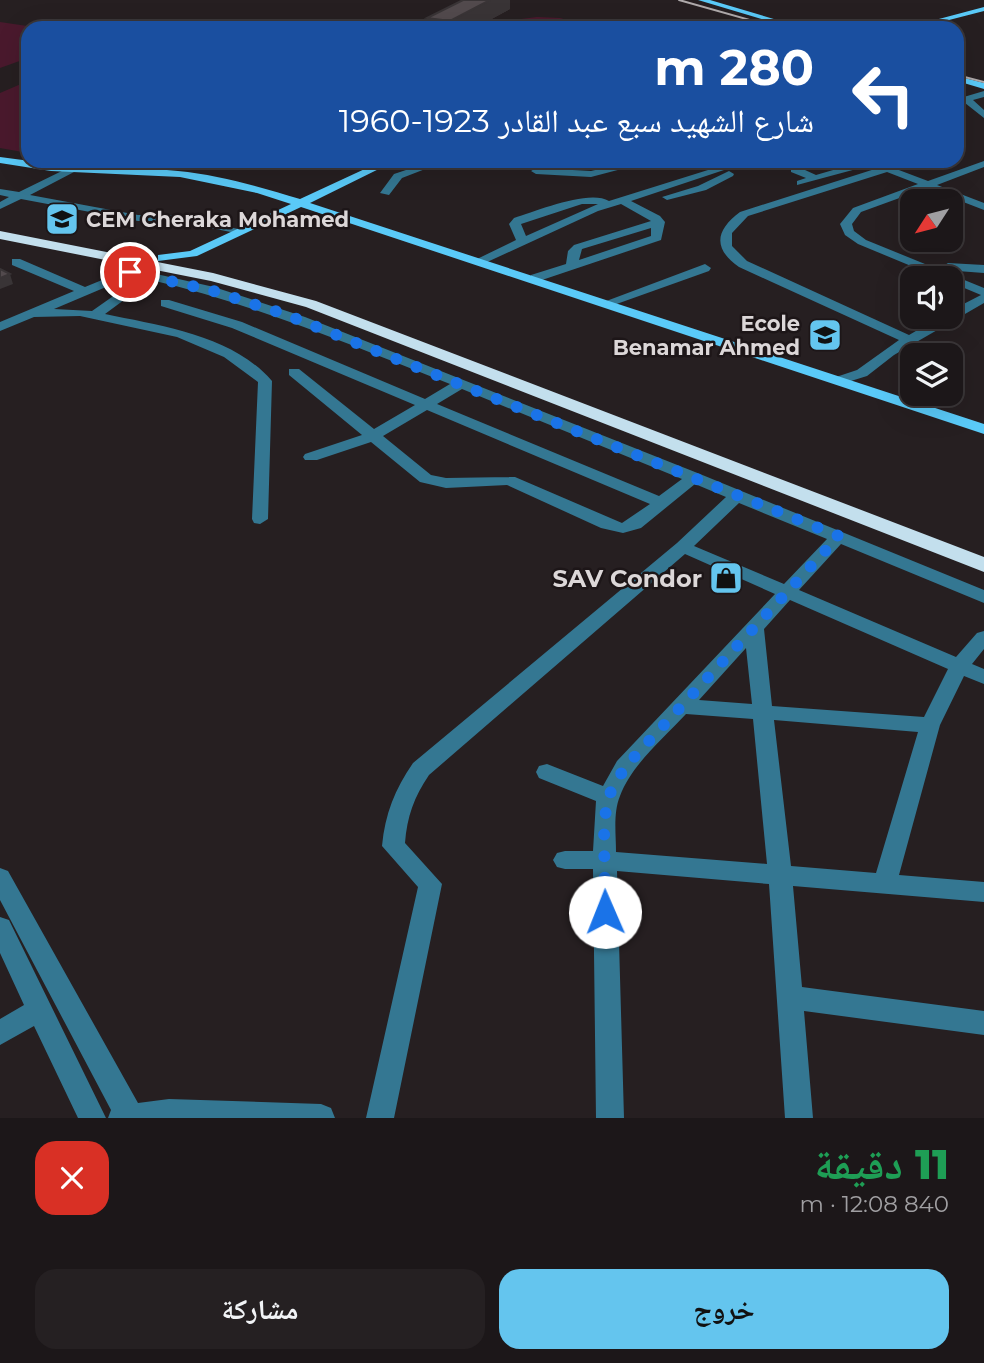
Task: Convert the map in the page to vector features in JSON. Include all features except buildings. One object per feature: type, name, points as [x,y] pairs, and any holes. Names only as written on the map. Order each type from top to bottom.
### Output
[{"type":"highway","points":[[0,229],[154,266],[202,266],[263,280],[327,300],[984,552]]},
{"type":"highway","points":[[0,235],[254,286],[311,304],[984,565]]},
{"type":"main road","points":[[698,1],[760,21]]},
{"type":"main road","points":[[698,1],[774,21]]},
{"type":"main road","points":[[937,21],[984,9]]},
{"type":"main road","points":[[964,74],[984,79]]},
{"type":"main road","points":[[964,80],[984,86]]},
{"type":"main road","points":[[0,160],[21,163]]},
{"type":"main road","points":[[56,168],[194,176],[302,202],[984,429]]},
{"type":"main road","points":[[202,266],[198,260],[201,254],[376,168]]},
{"type":"main road","points":[[154,266],[193,254],[244,232]]},
{"type":"street","points":[[964,100],[984,94]]},
{"type":"street","points":[[964,102],[984,115]]},
{"type":"street","points":[[925,266],[877,248],[849,233],[846,225],[849,216],[856,210],[984,164]]},
{"type":"street","points":[[397,168],[402,174]]},
{"type":"street","points":[[385,193],[394,179],[422,168]]},
{"type":"street","points":[[536,171],[591,174],[617,168]]},
{"type":"street","points":[[712,168],[717,170]]},
{"type":"street","points":[[481,260],[617,200],[724,168]]},
{"type":"street","points":[[573,224],[710,184],[737,168]]},
{"type":"street","points":[[802,168],[795,170],[814,178]]},
{"type":"street","points":[[746,201],[846,168]]},
{"type":"street","points":[[909,340],[743,264],[730,256],[725,244],[729,227],[744,214],[889,168],[940,189]]},
{"type":"street","points":[[0,206],[70,170]]},
{"type":"street","points":[[952,174],[958,189]]},
{"type":"street","points":[[0,192],[138,218],[175,218],[244,232]]},
{"type":"street","points":[[963,198],[984,207]]},
{"type":"street","points":[[522,240],[515,224],[522,218],[581,201],[617,200],[633,206],[659,222],[658,236],[655,239],[535,278]]},
{"type":"street","points":[[16,262],[85,291]]},
{"type":"street","points":[[95,315],[154,266]]},
{"type":"street","points":[[0,327],[130,272],[154,266],[187,285],[229,295],[300,320],[461,383],[984,597]]},
{"type":"street","points":[[607,303],[705,268]]},
{"type":"street","points":[[963,273],[984,269]]},
{"type":"street","points":[[963,282],[984,292]]},
{"type":"street","points":[[151,313],[187,285]]},
{"type":"street","points":[[963,309],[984,298]]},
{"type":"street","points":[[32,313],[151,313],[237,325],[317,361],[661,503]]},
{"type":"street","points":[[151,313],[181,334],[229,354],[265,381]]},
{"type":"street","points":[[264,337],[300,320]]},
{"type":"street","points":[[838,381],[862,373],[928,329]]},
{"type":"street","points":[[265,381],[317,361]]},
{"type":"street","points":[[294,372],[426,480],[446,483],[509,480],[607,524],[623,528],[635,524],[694,477]]},
{"type":"street","points":[[862,373],[876,393]]},
{"type":"street","points":[[260,519],[265,381]]},
{"type":"street","points":[[311,457],[373,436],[461,383]]},
{"type":"street","points":[[380,1118],[430,884],[393,846],[394,825],[402,796],[421,769],[683,547],[738,495]]},
{"type":"street","points":[[610,1118],[604,860],[604,824],[608,797],[625,767],[839,536]]},
{"type":"street","points":[[683,547],[984,677]]},
{"type":"street","points":[[754,628],[780,875],[799,1118]]},
{"type":"street","points":[[885,883],[930,725],[959,666],[984,637]]},
{"type":"street","points":[[681,706],[930,725]]},
{"type":"street","points":[[547,772],[608,797]]},
{"type":"street","points":[[565,860],[604,860],[984,892]]},
{"type":"street","points":[[0,878],[127,1117],[169,1113],[321,1118]]},
{"type":"street","points":[[0,928],[92,1118]]},
{"type":"street","points":[[789,997],[984,1023]]},
{"type":"street","points":[[0,1033],[40,1009]]},
{"type":"shaded area","points":[[537,17],[571,21],[511,21]]},
{"type":"shaded area","points":[[0,22],[21,25],[21,60],[0,68]]},
{"type":"shaded area","points":[[21,84],[21,152],[0,148],[0,93]]},
{"type":"tram line","points":[[679,0],[753,21]]},
{"type":"tram line","points":[[964,77],[984,82]]},
{"type":"place","name":"CEM Cheraka Mohamed","points":[[62,219]]},
{"type":"place","name":"Ecole Benamar Ahmed","points":[[825,335]]},
{"type":"place","name":"SAV Condor","points":[[726,578]]},
{"type":"route","points":[[130,272],[210,290],[268,308],[511,402],[839,536],[625,767],[608,797],[604,824],[605,912]]}]
